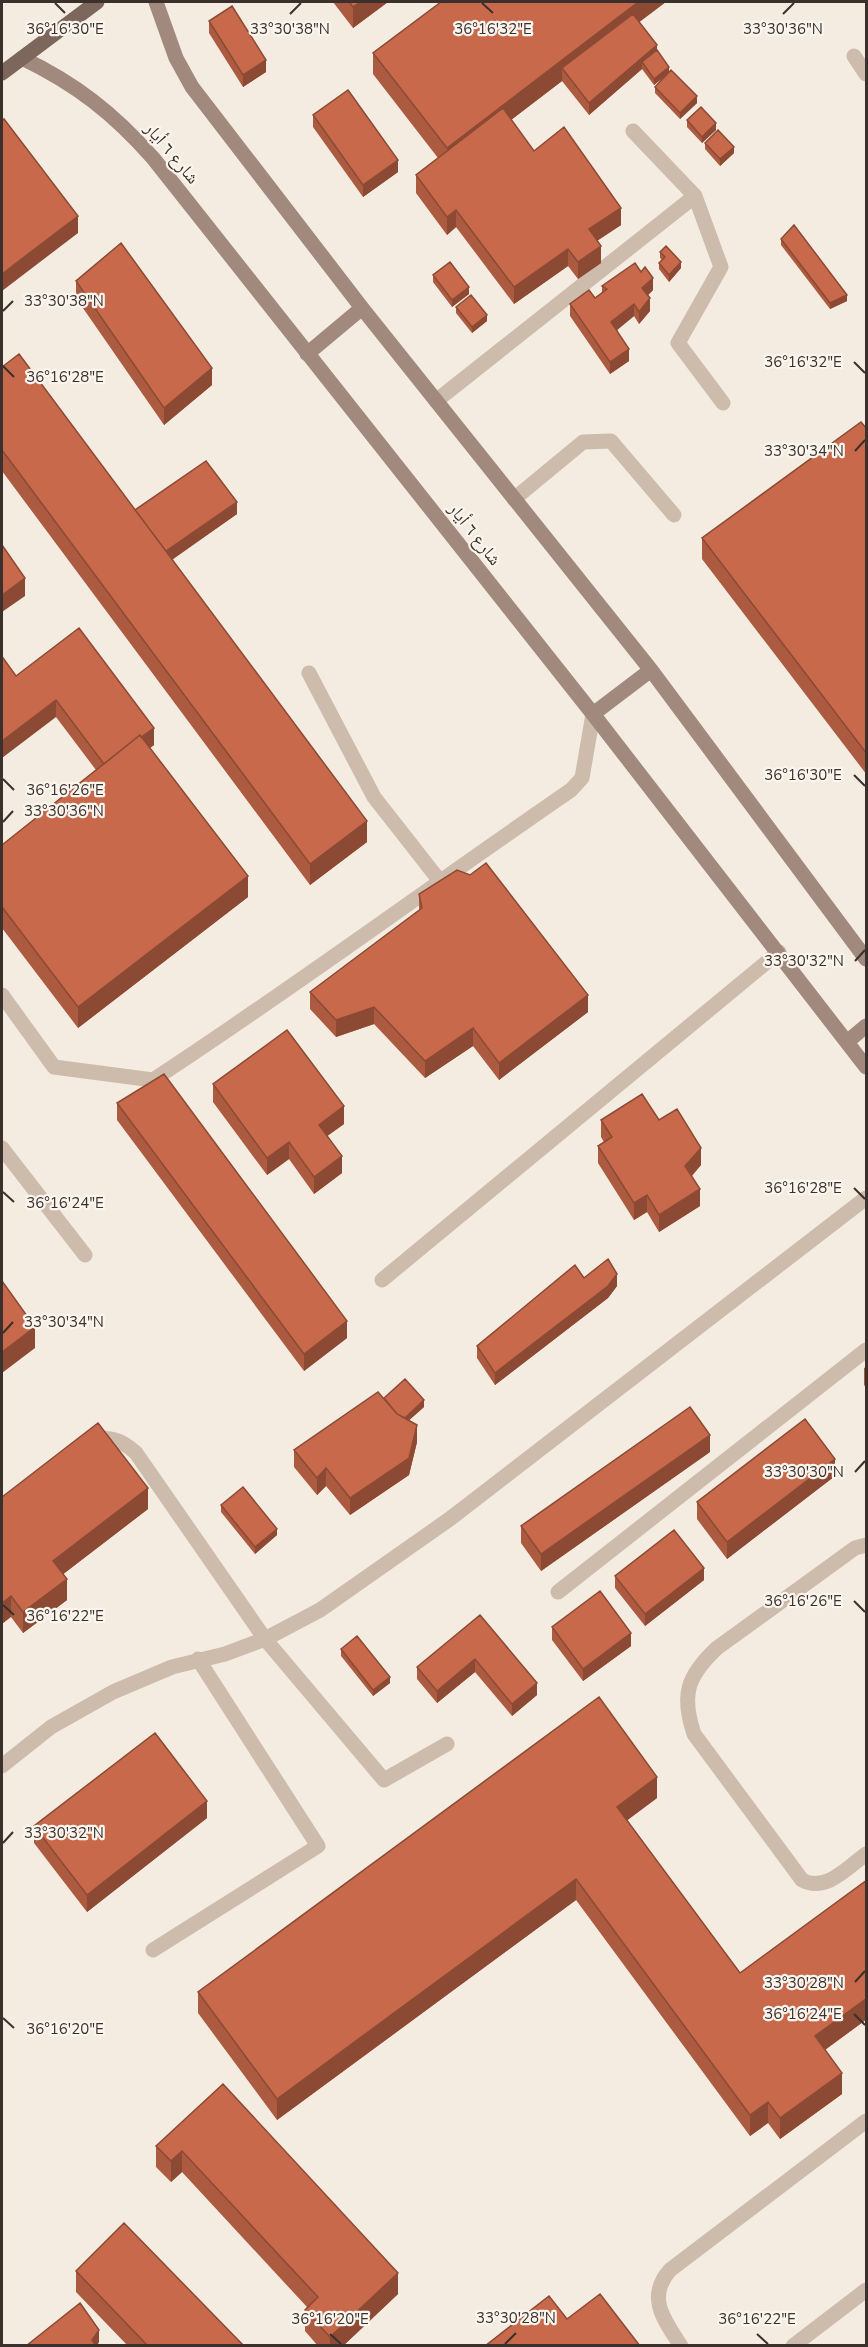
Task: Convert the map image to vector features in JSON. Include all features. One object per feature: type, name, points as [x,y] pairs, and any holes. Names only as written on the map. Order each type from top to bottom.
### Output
[{"type":"main road","points":[[2,73],[97,2]]},
{"type":"main road","points":[[156,2],[176,58],[192,87],[362,308],[651,670],[867,959]]},
{"type":"main road","name":"شارع ٦ أيار","points":[[22,58],[80,90],[131,133],[592,714],[867,1067]]},
{"type":"main road","points":[[307,354],[362,308]]},
{"type":"main road","points":[[592,714],[651,670]]},
{"type":"main road","points":[[847,1042],[867,1026]]},
{"type":"lane","points":[[854,56],[867,74]]},
{"type":"lane","points":[[633,131],[695,196],[721,267],[678,343],[723,403]]},
{"type":"lane","points":[[436,401],[695,196]]},
{"type":"lane","points":[[514,499],[584,441],[611,441],[674,514]]},
{"type":"lane","points":[[309,673],[374,796],[440,880]]},
{"type":"lane","points":[[2,994],[54,1066],[153,1080],[255,1013],[440,880],[571,790],[582,778],[592,714]]},
{"type":"lane","points":[[382,1280],[779,952]]},
{"type":"lane","points":[[2,1148],[85,1255]]},
{"type":"lane","points":[[2,1766],[78,1710],[142,1678],[265,1639],[320,1611],[451,1518],[867,1198]]},
{"type":"lane","points":[[558,1592],[867,1350]]},
{"type":"lane","points":[[78,1448],[87,1442],[108,1438],[127,1444],[136,1453],[265,1639],[384,1780],[447,1744]]},
{"type":"lane","points":[[867,1545],[855,1548],[717,1648],[699,1665],[688,1687],[687,1711],[694,1734],[802,1880],[809,1884],[826,1883],[867,1854]]},
{"type":"lane","points":[[153,1950],[318,1846],[198,1659]]},
{"type":"lane","points":[[681,2346],[659,2312],[657,2301],[663,2278],[670,2270],[867,2121]]},
{"type":"lane","points":[[793,2346],[867,2290]]},
{"type":"building","points":[[349,2],[361,2],[353,7]]},
{"type":"building","points":[[441,2],[638,2],[447,148],[373,53]]},
{"type":"building","points":[[232,6],[266,60],[243,75],[209,21]]},
{"type":"building","points":[[633,14],[657,45],[589,103],[562,68]]},
{"type":"building","points":[[657,50],[669,67],[654,79],[642,62]]},
{"type":"building","points":[[671,70],[697,96],[680,113],[655,87]]},
{"type":"building","points":[[348,90],[398,160],[363,185],[313,115]]},
{"type":"building","points":[[701,107],[716,123],[702,137],[687,120]]},
{"type":"building","points":[[503,108],[534,151],[564,127],[621,208],[589,229],[601,246],[578,262],[568,249],[514,287],[456,210],[447,217],[416,175]]},
{"type":"building","points":[[4,119],[78,216],[2,274],[2,121]]},
{"type":"building","points":[[718,130],[734,147],[720,159],[705,143]]},
{"type":"building","points":[[794,225],[847,295],[830,303],[781,239]]},
{"type":"building","points":[[121,243],[212,368],[164,408],[76,281]]},
{"type":"building","points":[[666,246],[681,262],[669,275],[659,263],[665,257],[660,252]]},
{"type":"building","points":[[450,262],[469,287],[452,300],[433,275]]},
{"type":"building","points":[[635,263],[641,272],[645,267],[653,278],[642,288],[650,298],[639,312],[634,304],[611,322],[629,349],[610,362],[570,304],[589,290],[595,298],[607,289],[602,286]]},
{"type":"building","points":[[471,295],[487,315],[472,327],[456,307]]},
{"type":"building","points":[[19,354],[367,821],[310,864],[2,450],[2,367]]},
{"type":"building","points":[[861,422],[867,429],[867,754],[702,538]]},
{"type":"building","points":[[206,461],[237,502],[166,551],[135,510]]},
{"type":"building","points":[[2,545],[25,578],[2,595]]},
{"type":"building","points":[[79,628],[154,728],[141,737],[140,735],[104,764],[56,700],[2,741],[2,659],[16,676]]},
{"type":"building","points":[[140,735],[248,876],[78,1007],[2,907],[2,845]]},
{"type":"building","points":[[486,863],[588,995],[499,1063],[473,1028],[425,1061],[374,1007],[336,1020],[310,992],[422,908],[419,894],[457,870],[470,875]]},
{"type":"building","points":[[287,1030],[344,1106],[319,1125],[342,1156],[314,1177],[289,1142],[267,1158],[213,1084]]},
{"type":"building","points":[[164,1074],[347,1321],[304,1354],[117,1103]]},
{"type":"building","points":[[642,1094],[659,1120],[677,1109],[701,1148],[685,1166],[700,1189],[659,1215],[647,1195],[634,1203],[598,1146],[612,1137],[601,1120]]},
{"type":"building","points":[[608,1259],[617,1274],[608,1286],[495,1373],[477,1346],[575,1265],[584,1278]]},
{"type":"building","points":[[2,1281],[35,1327],[2,1352]]},
{"type":"building","points":[[405,1379],[424,1400],[405,1418],[397,1414],[384,1398]]},
{"type":"building","points":[[378,1392],[397,1414],[417,1425],[409,1458],[350,1498],[326,1468],[317,1478],[294,1450]]},
{"type":"building","points":[[690,1407],[710,1435],[541,1554],[521,1526]]},
{"type":"building","points":[[805,1419],[835,1459],[727,1542],[697,1502]]},
{"type":"building","points":[[98,1423],[148,1488],[53,1561],[67,1579],[23,1612],[11,1596],[2,1603],[2,1497]]},
{"type":"building","points":[[243,1487],[277,1529],[255,1547],[221,1505]]},
{"type":"building","points":[[674,1530],[704,1568],[645,1614],[615,1576]]},
{"type":"building","points":[[600,1591],[631,1633],[583,1669],[552,1627]]},
{"type":"building","points":[[480,1615],[537,1683],[512,1704],[475,1659],[437,1691],[417,1667]]},
{"type":"building","points":[[357,1636],[390,1677],[373,1690],[341,1649]]},
{"type":"building","points":[[599,1697],[657,1777],[617,1807],[740,1973],[867,1880],[867,1998],[815,2036],[842,2073],[780,2118],[768,2102],[750,2115],[576,1879],[277,2099],[198,1992]]},
{"type":"building","points":[[155,1733],[207,1801],[87,1895],[34,1826]]},
{"type":"building","points":[[223,2084],[398,2273],[330,2337],[305,2310],[318,2297],[182,2151],[171,2161],[156,2146]]},
{"type":"building","points":[[124,2223],[244,2346],[148,2346],[76,2271]]},
{"type":"building","points":[[600,2294],[640,2346],[485,2346],[549,2296],[567,2319]]},
{"type":"building","points":[[80,2303],[99,2330],[92,2340],[96,2346],[26,2346]]}]
